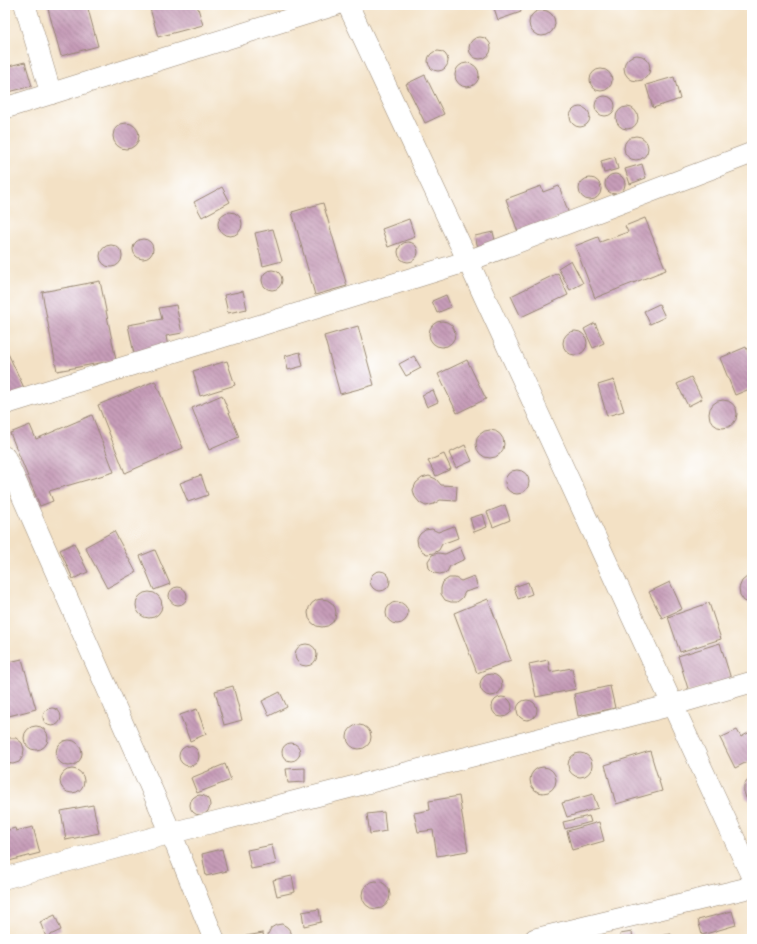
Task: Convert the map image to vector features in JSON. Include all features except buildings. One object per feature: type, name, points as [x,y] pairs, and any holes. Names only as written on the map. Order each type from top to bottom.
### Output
[{"type":"street","points":[[26,5],[51,94]]},
{"type":"street","points":[[5,108],[335,5]]},
{"type":"street","points":[[348,5],[468,261],[752,878]]},
{"type":"street","points":[[5,404],[468,261],[752,153]]},
{"type":"street","points":[[5,457],[171,833],[214,939]]},
{"type":"street","points":[[5,878],[171,833],[672,705],[752,682]]},
{"type":"street","points":[[535,939],[752,887]]}]
